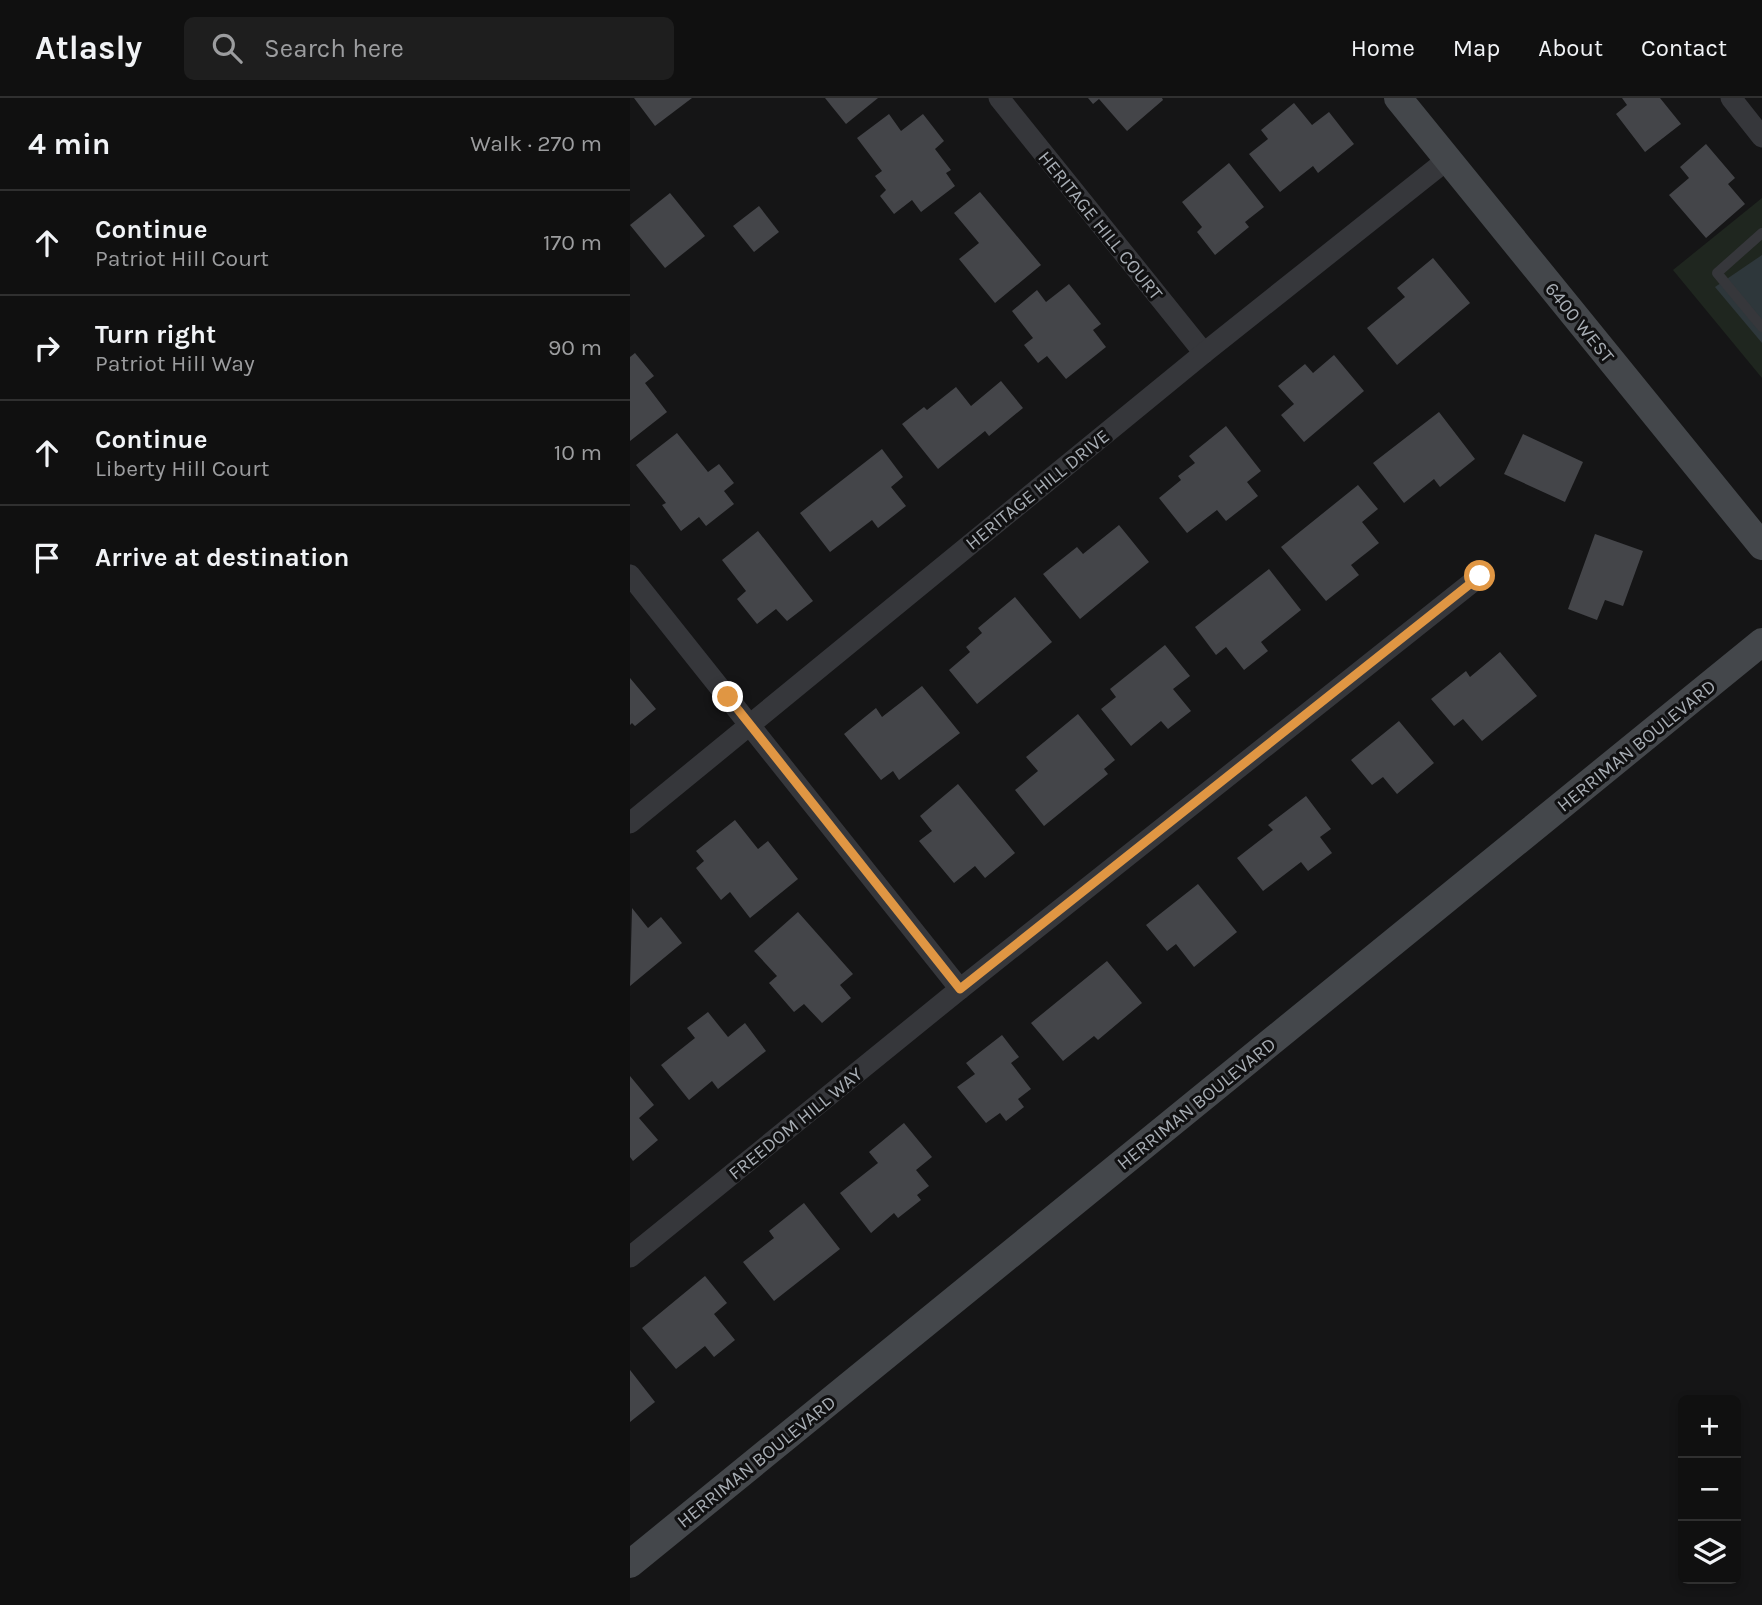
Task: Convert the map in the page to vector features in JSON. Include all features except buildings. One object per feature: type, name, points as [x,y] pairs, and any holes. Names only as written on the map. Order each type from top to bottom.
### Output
[{"type":"street","name":"HERITAGE HILL COURT","points":[[999,98],[1204,353]]},
{"type":"street","name":"6400 WEST","points":[[1398,98],[1762,546]]},
{"type":"street","points":[[1731,98],[1762,136]]},
{"type":"street","name":"HERITAGE HILL DRIVE","points":[[630,822],[1204,353],[1448,159]]},
{"type":"street","points":[[630,575],[960,989]]},
{"type":"street","name":"FREEDOM HILL WAY","points":[[630,1257],[960,989],[1480,576]]},
{"type":"street","name":"HERRIMAN BOULEVARD","points":[[630,1564],[1762,642]]},
{"type":"lane","points":[[1762,233],[1717,273],[1762,327]]},
{"type":"shaded area","points":[[1762,198],[1762,378],[1673,270]]},
{"type":"shaded area","points":[[1762,255],[1762,343],[1715,287]]},
{"type":"route","points":[[728,697],[960,989],[1480,576]]}]
